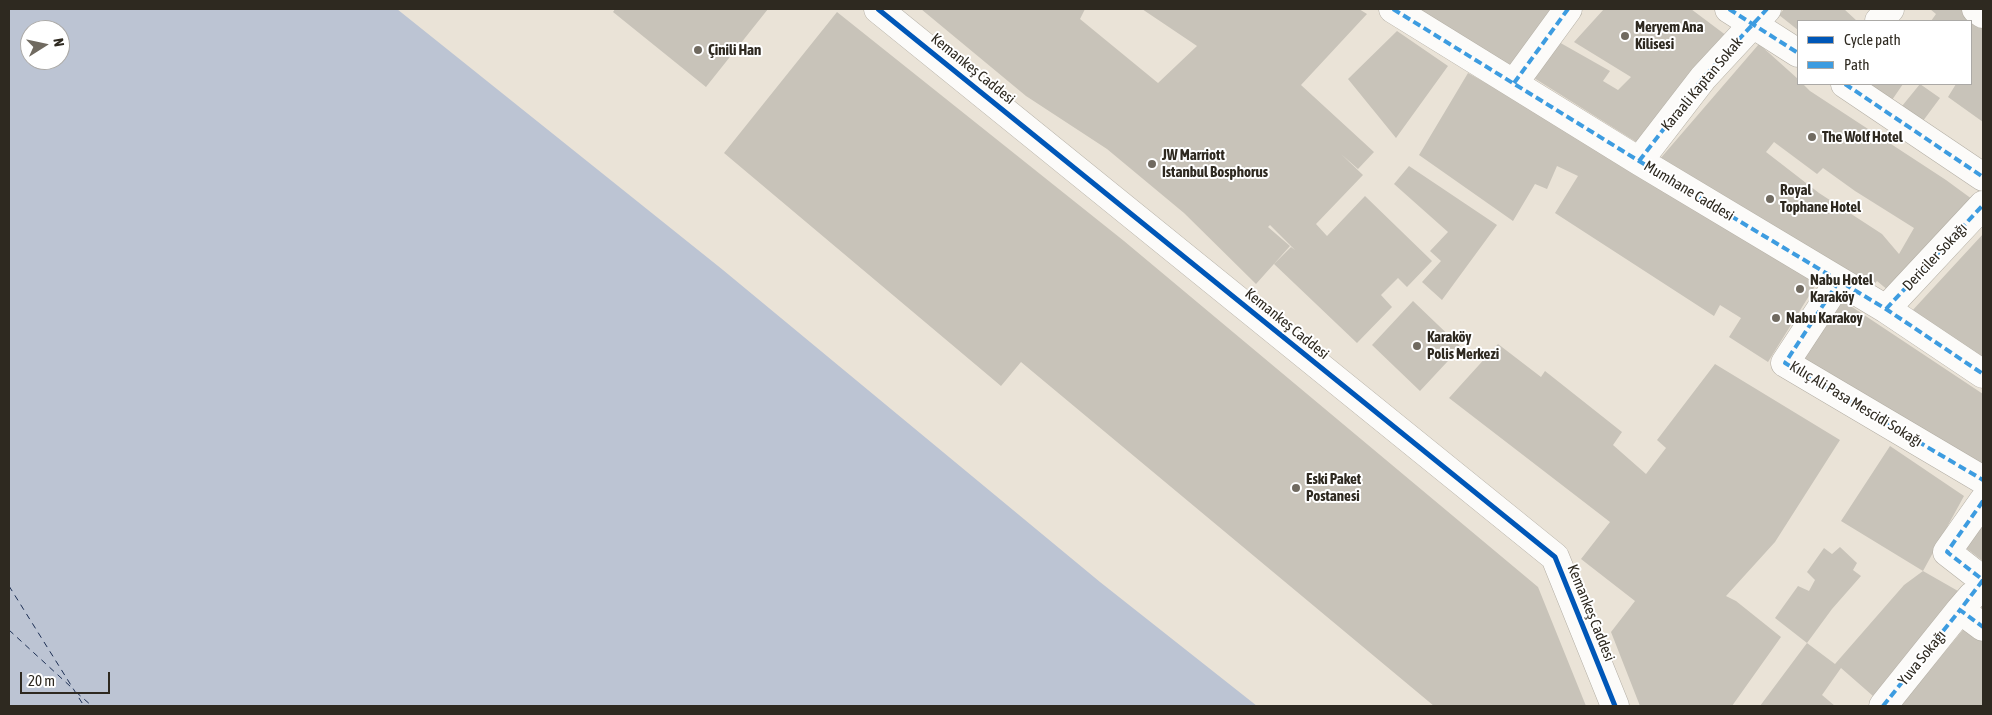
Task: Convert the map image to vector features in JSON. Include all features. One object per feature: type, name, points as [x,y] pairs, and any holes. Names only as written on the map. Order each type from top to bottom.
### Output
[{"type":"street","name":"Kemankeş Caddesi","points":[[878,9],[1555,557],[1615,706]]},
{"type":"street","name":"Mumhane Caddesi","points":[[1393,9],[1514,82],[1639,161],[1886,308],[1983,374]]},
{"type":"street","points":[[1514,82],[1568,9]]},
{"type":"street","points":[[1728,9],[1760,17],[1797,53]]},
{"type":"street","points":[[1880,20],[1890,9]]},
{"type":"street","points":[[1976,9],[1983,14]]},
{"type":"street","name":"Karaali Kaptan Sokak","points":[[1639,161],[1703,78],[1760,17]]},
{"type":"street","points":[[1846,85],[1983,177]]},
{"type":"street","name":"Dericiler Sokağı","points":[[1886,308],[1983,205]]},
{"type":"street","name":"Kılıç Ali Pasa Mescidi Sokağı","points":[[1840,281],[1785,363],[1983,480]]},
{"type":"street","points":[[1983,500],[1947,552],[1983,580],[1960,610],[1983,627]]},
{"type":"street","name":"Yuva Sokağı","points":[[1883,706],[1960,610]]},
{"type":"water","points":[[9,9],[397,9],[723,270],[1100,582],[1257,706],[9,706]]},
{"type":"building","name":"Çinili Han","points":[[615,9],[768,9],[706,87],[613,12]]},
{"type":"building","points":[[921,9],[1085,9],[1080,19],[1158,83],[1197,46],[1142,9],[1359,9],[1367,14],[1301,85],[1374,152],[1358,169],[1341,154],[1363,175],[1316,224],[1327,236],[1365,196],[1432,261],[1407,287],[1398,278],[1381,295],[1392,307],[1357,343],[1274,264],[1291,247],[1295,250],[1270,225],[1268,227],[1290,246],[1256,284],[1184,213],[1107,149],[1026,96]]},
{"type":"building","points":[[1415,9],[1554,9],[1508,72]]},
{"type":"building","points":[[1604,9],[1691,9],[1727,36],[1641,145],[1526,73],[1550,37],[1610,71],[1603,81],[1618,90],[1631,77],[1574,42]]},
{"type":"building","points":[[1784,9],[1844,9],[1856,20],[1797,20],[1797,29],[1779,15]]},
{"type":"building","points":[[1930,9],[1963,9],[1983,23],[1983,122],[1948,97],[1955,85],[1972,85],[1972,20],[1932,20],[1936,14]]},
{"type":"building","points":[[837,12],[1124,241],[1538,587],[1586,706],[1434,706],[1021,362],[1001,386],[724,153]]},
{"type":"building","points":[[1397,31],[1448,66],[1396,138],[1348,79]]},
{"type":"building","points":[[1759,44],[1797,78],[1797,85],[1804,85],[1810,91],[1946,180],[1976,202],[1889,291],[1877,281],[1872,287],[1659,160]],"holes":[[[1774,142],[1817,174],[1823,168],[1855,191],[1914,228],[1899,254],[1882,234],[1819,193],[1766,152]]]},
{"type":"building","points":[[1468,73],[1598,145],[1817,283],[1768,362],[1729,337],[1741,318],[1720,305],[1714,316],[1555,213],[1578,176],[1557,166],[1547,189],[1535,184],[1513,221],[1419,155]]},
{"type":"building","points":[[1870,85],[1902,85],[1892,100]]},
{"type":"building","points":[[1919,85],[1940,98],[1920,125],[1898,111]]},
{"type":"building","points":[[1409,166],[1497,225],[1442,300],[1422,282],[1441,261],[1430,251],[1448,232],[1394,184]]},
{"type":"building","points":[[1983,234],[1983,365],[1911,312]]},
{"type":"building","points":[[1840,299],[1983,394],[1983,470],[1799,357]]},
{"type":"building","name":"Karaköy Polis Merkezi","points":[[1413,301],[1461,347],[1420,391],[1372,345]]},
{"type":"building","points":[[1498,344],[1541,377],[1545,371],[1622,432],[1613,445],[1646,474],[1666,448],[1657,440],[1715,364],[1840,440],[1775,542],[1726,596],[1736,601],[1781,637],[1732,706],[1640,706],[1611,632],[1635,601],[1581,559],[1610,522],[1449,398]]},
{"type":"building","points":[[1890,446],[1964,496],[1923,571],[1841,521]]},
{"type":"building","points":[[1983,522],[1983,561],[1966,548]]},
{"type":"building","points":[[1840,547],[1857,563],[1853,570],[1861,576],[1832,609],[1807,643],[1775,618],[1798,586],[1809,591],[1815,580],[1807,572],[1824,548],[1832,554]]},
{"type":"building","points":[[1923,571],[1958,591],[1873,696],[1841,668],[1822,695],[1835,706],[1760,706],[1807,643],[1835,664],[1904,585]]},
{"type":"building","points":[[1967,625],[1983,639],[1983,706],[1900,706]]},
{"type":"ferry route","points":[[9,586],[84,706]]},
{"type":"ferry route","points":[[9,630],[71,687]]},
{"type":"ferry route","points":[[76,692],[92,706]]},
{"type":"marked path","points":[[1393,9],[1639,161],[1886,309],[1983,374]]},
{"type":"marked path","points":[[1514,83],[1568,9]]},
{"type":"marked path","points":[[1729,9],[1797,52]]},
{"type":"marked path","points":[[1639,161],[1703,78],[1767,9]]},
{"type":"marked path","points":[[1846,85],[1983,177]]},
{"type":"marked path","points":[[1886,309],[1983,205]]},
{"type":"marked path","points":[[1839,281],[1785,363],[1983,480]]},
{"type":"marked path","points":[[1983,501],[1947,552],[1983,580]]},
{"type":"marked path","points":[[1983,580],[1960,610],[1983,627]]},
{"type":"marked path","points":[[1883,706],[1960,610]]},
{"type":"cycle path","points":[[878,9],[1555,557],[1615,706]]},
{"type":"place","name":"Meryem Ana Kilisesi","points":[[1625,36]]},
{"type":"place","name":"Çinili Han","points":[[698,50]]},
{"type":"place","name":"The Wolf Hotel","points":[[1812,137]]},
{"type":"place","name":"JW Marriott Istanbul Bosphorus","points":[[1152,164]]},
{"type":"place","name":"Royal Tophane Hotel","points":[[1770,199]]},
{"type":"place","name":"Nabu Hotel Karaköy","points":[[1800,289]]},
{"type":"place","name":"Nabu Karakoy","points":[[1776,318]]},
{"type":"place","name":"Karaköy Polis Merkezi","points":[[1417,346]]},
{"type":"place","name":"Eski Paket Postanesi","points":[[1296,488]]}]
